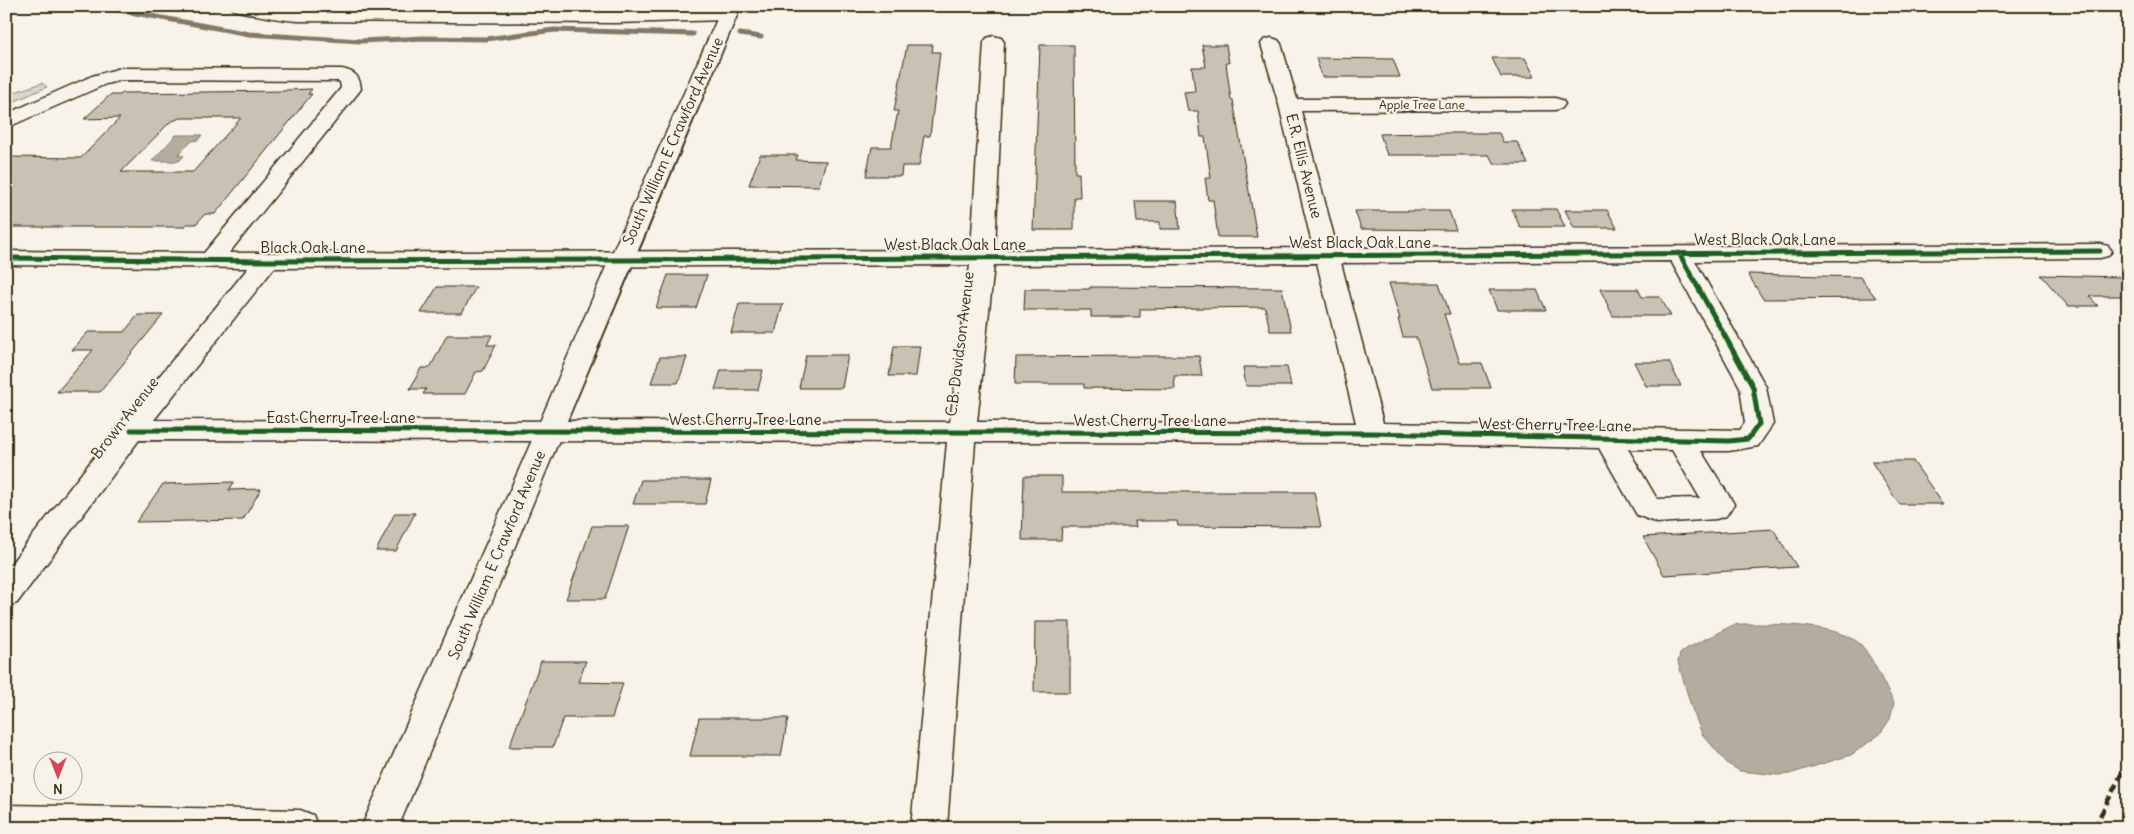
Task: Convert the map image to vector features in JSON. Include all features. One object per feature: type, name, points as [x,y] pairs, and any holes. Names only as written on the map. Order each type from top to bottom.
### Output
[{"type":"street","points":[[240,6],[273,13],[301,11],[615,16],[730,10]]},
{"type":"street","name":"South William E Crawford Avenue","points":[[379,828],[550,431],[621,260],[730,10]]},
{"type":"street","name":"C.B. Davidson Avenue","points":[[929,828],[962,433],[983,256],[994,42]]},
{"type":"street","name":"E.R. Ellis Avenue","points":[[1271,44],[1289,105],[1372,433]]},
{"type":"street","points":[[6,122],[99,80],[121,74],[342,74],[350,79],[351,89],[211,260]]},
{"type":"street","name":"Apple Tree Lane","points":[[1289,105],[1555,104]]},
{"type":"street","name":"West Black Oak Lane","points":[[621,260],[983,256],[1326,256],[2100,251]]},
{"type":"street","name":"West Cherry Tree Lane","points":[[550,431],[1372,433],[1729,441],[1748,439],[1759,424],[1754,387],[1679,253]]},
{"type":"street","name":"Black Oak Lane","points":[[6,258],[267,261],[621,260]]},
{"type":"street","name":"Brown Avenue","points":[[6,594],[131,430],[267,261]]},
{"type":"street","name":"East Cherry Tree Lane","points":[[131,430],[550,431]]},
{"type":"street","points":[[1608,439],[1647,507],[1657,512],[1716,508],[1719,504],[1681,440]]},
{"type":"street","points":[[6,823],[300,828]]},
{"type":"shaded area","points":[[42,83],[47,87],[6,105],[6,95]]},
{"type":"shaded area","points":[[176,135],[202,135],[198,140],[192,141],[178,155],[184,156],[179,161],[152,161]]},
{"type":"shaded area","points":[[1733,625],[1805,626],[1823,629],[1852,638],[1862,646],[1894,703],[1890,719],[1880,734],[1851,755],[1789,774],[1778,775],[1740,771],[1728,764],[1702,734],[1691,706],[1678,662],[1680,654],[1686,649]]},
{"type":"building","points":[[907,45],[933,45],[932,52],[940,52],[930,136],[924,136],[919,166],[902,166],[901,176],[866,176],[872,147],[891,147],[898,111],[894,111]]},
{"type":"building","points":[[1040,45],[1074,45],[1075,173],[1079,173],[1080,197],[1074,197],[1074,230],[1033,230]]},
{"type":"building","points":[[1202,45],[1226,45],[1229,63],[1226,63],[1231,100],[1233,100],[1257,237],[1218,237],[1213,200],[1208,200],[1205,178],[1211,178],[1205,137],[1201,137],[1198,111],[1188,111],[1184,92],[1195,91],[1192,67],[1206,67]]},
{"type":"building","points":[[1316,58],[1393,59],[1400,77],[1322,77]]},
{"type":"building","points":[[1492,58],[1525,58],[1535,77],[1501,77]]},
{"type":"building","points":[[312,89],[308,94],[312,94],[215,214],[205,214],[196,224],[186,224],[184,227],[6,227],[6,157],[81,158],[120,118],[84,119],[110,95],[120,95],[122,93]],"holes":[[[180,118],[241,118],[193,172],[121,172],[170,122]]]},
{"type":"building","points":[[1499,133],[1503,142],[1517,142],[1528,164],[1494,164],[1489,155],[1387,155],[1380,134]]},
{"type":"building","points":[[760,155],[798,155],[796,160],[826,161],[819,186],[749,185]]},
{"type":"building","points":[[1135,201],[1177,201],[1180,229],[1160,229],[1160,222],[1137,222]]},
{"type":"building","points":[[1512,209],[1556,209],[1565,227],[1520,227]]},
{"type":"building","points":[[1565,210],[1607,210],[1617,228],[1574,228]]},
{"type":"building","points":[[1355,211],[1449,211],[1456,230],[1361,229]]},
{"type":"building","points":[[1748,274],[1860,277],[1876,298],[1763,299]]},
{"type":"building","points":[[668,275],[707,275],[696,308],[656,308]]},
{"type":"building","points":[[2041,275],[2122,277],[2128,283],[2128,296],[2089,296],[2098,306],[2068,306]]},
{"type":"building","points":[[1389,283],[1439,283],[1450,314],[1444,314],[1460,363],[1482,363],[1491,388],[1432,388],[1416,337],[1403,337],[1398,319],[1400,319]]},
{"type":"building","points":[[437,287],[476,287],[462,313],[421,313]]},
{"type":"building","points":[[1090,287],[1282,288],[1291,331],[1270,331],[1265,307],[1140,309],[1140,317],[1091,317],[1091,310],[1024,310],[1025,289],[1090,289]]},
{"type":"building","points":[[1600,289],[1638,289],[1642,297],[1660,297],[1671,316],[1613,316]]},
{"type":"building","points":[[1489,290],[1537,290],[1546,310],[1497,310]]},
{"type":"building","points":[[739,304],[783,304],[775,333],[731,333]]},
{"type":"building","points":[[138,315],[163,315],[100,392],[57,392],[93,350],[72,350],[88,332],[124,332]]},
{"type":"building","points":[[447,335],[492,335],[487,345],[496,345],[483,371],[476,372],[465,394],[423,394],[426,389],[410,389],[421,368],[430,368]]},
{"type":"building","points":[[894,346],[920,346],[916,376],[889,376]]},
{"type":"building","points":[[806,355],[848,355],[842,388],[799,388]]},
{"type":"building","points":[[1199,356],[1202,376],[1174,376],[1175,389],[1084,388],[1084,384],[1015,384],[1016,357]]},
{"type":"building","points":[[660,357],[687,357],[678,383],[651,383]]},
{"type":"building","points":[[1634,362],[1669,362],[1681,386],[1646,386]]},
{"type":"building","points":[[1243,367],[1287,367],[1291,386],[1246,386]]},
{"type":"building","points":[[721,370],[763,370],[758,390],[715,390]]},
{"type":"building","points":[[1871,461],[1913,461],[1943,504],[1899,504]]},
{"type":"building","points":[[1024,476],[1062,476],[1062,492],[1314,492],[1321,527],[1178,526],[1177,521],[1135,521],[1136,527],[1062,527],[1061,540],[1022,540]]},
{"type":"building","points":[[641,480],[711,480],[705,504],[633,504]]},
{"type":"building","points":[[234,482],[229,490],[261,489],[243,520],[136,522],[163,484]]},
{"type":"building","points":[[395,513],[415,513],[396,551],[376,551]]},
{"type":"building","points":[[592,526],[629,526],[605,599],[566,599]]},
{"type":"building","points":[[1773,529],[1797,567],[1664,575],[1643,537]]},
{"type":"building","points":[[1035,622],[1070,622],[1070,692],[1034,692]]},
{"type":"building","points":[[541,661],[586,661],[578,682],[623,683],[612,718],[563,718],[553,747],[509,747]]},
{"type":"building","points":[[699,718],[788,718],[781,756],[690,756]]},
{"type":"waterway","points":[[97,6],[249,34],[360,41],[425,38],[486,39],[554,30],[693,34]]},
{"type":"waterway","points":[[740,34],[761,37]]},
{"type":"railway","points":[[2094,828],[2128,761]]},
{"type":"cycle path","points":[[6,258],[267,261],[621,260],[2100,251]]},
{"type":"cycle path","points":[[131,430],[1372,433],[1729,441],[1748,439],[1759,424],[1753,387],[1679,253]]}]
